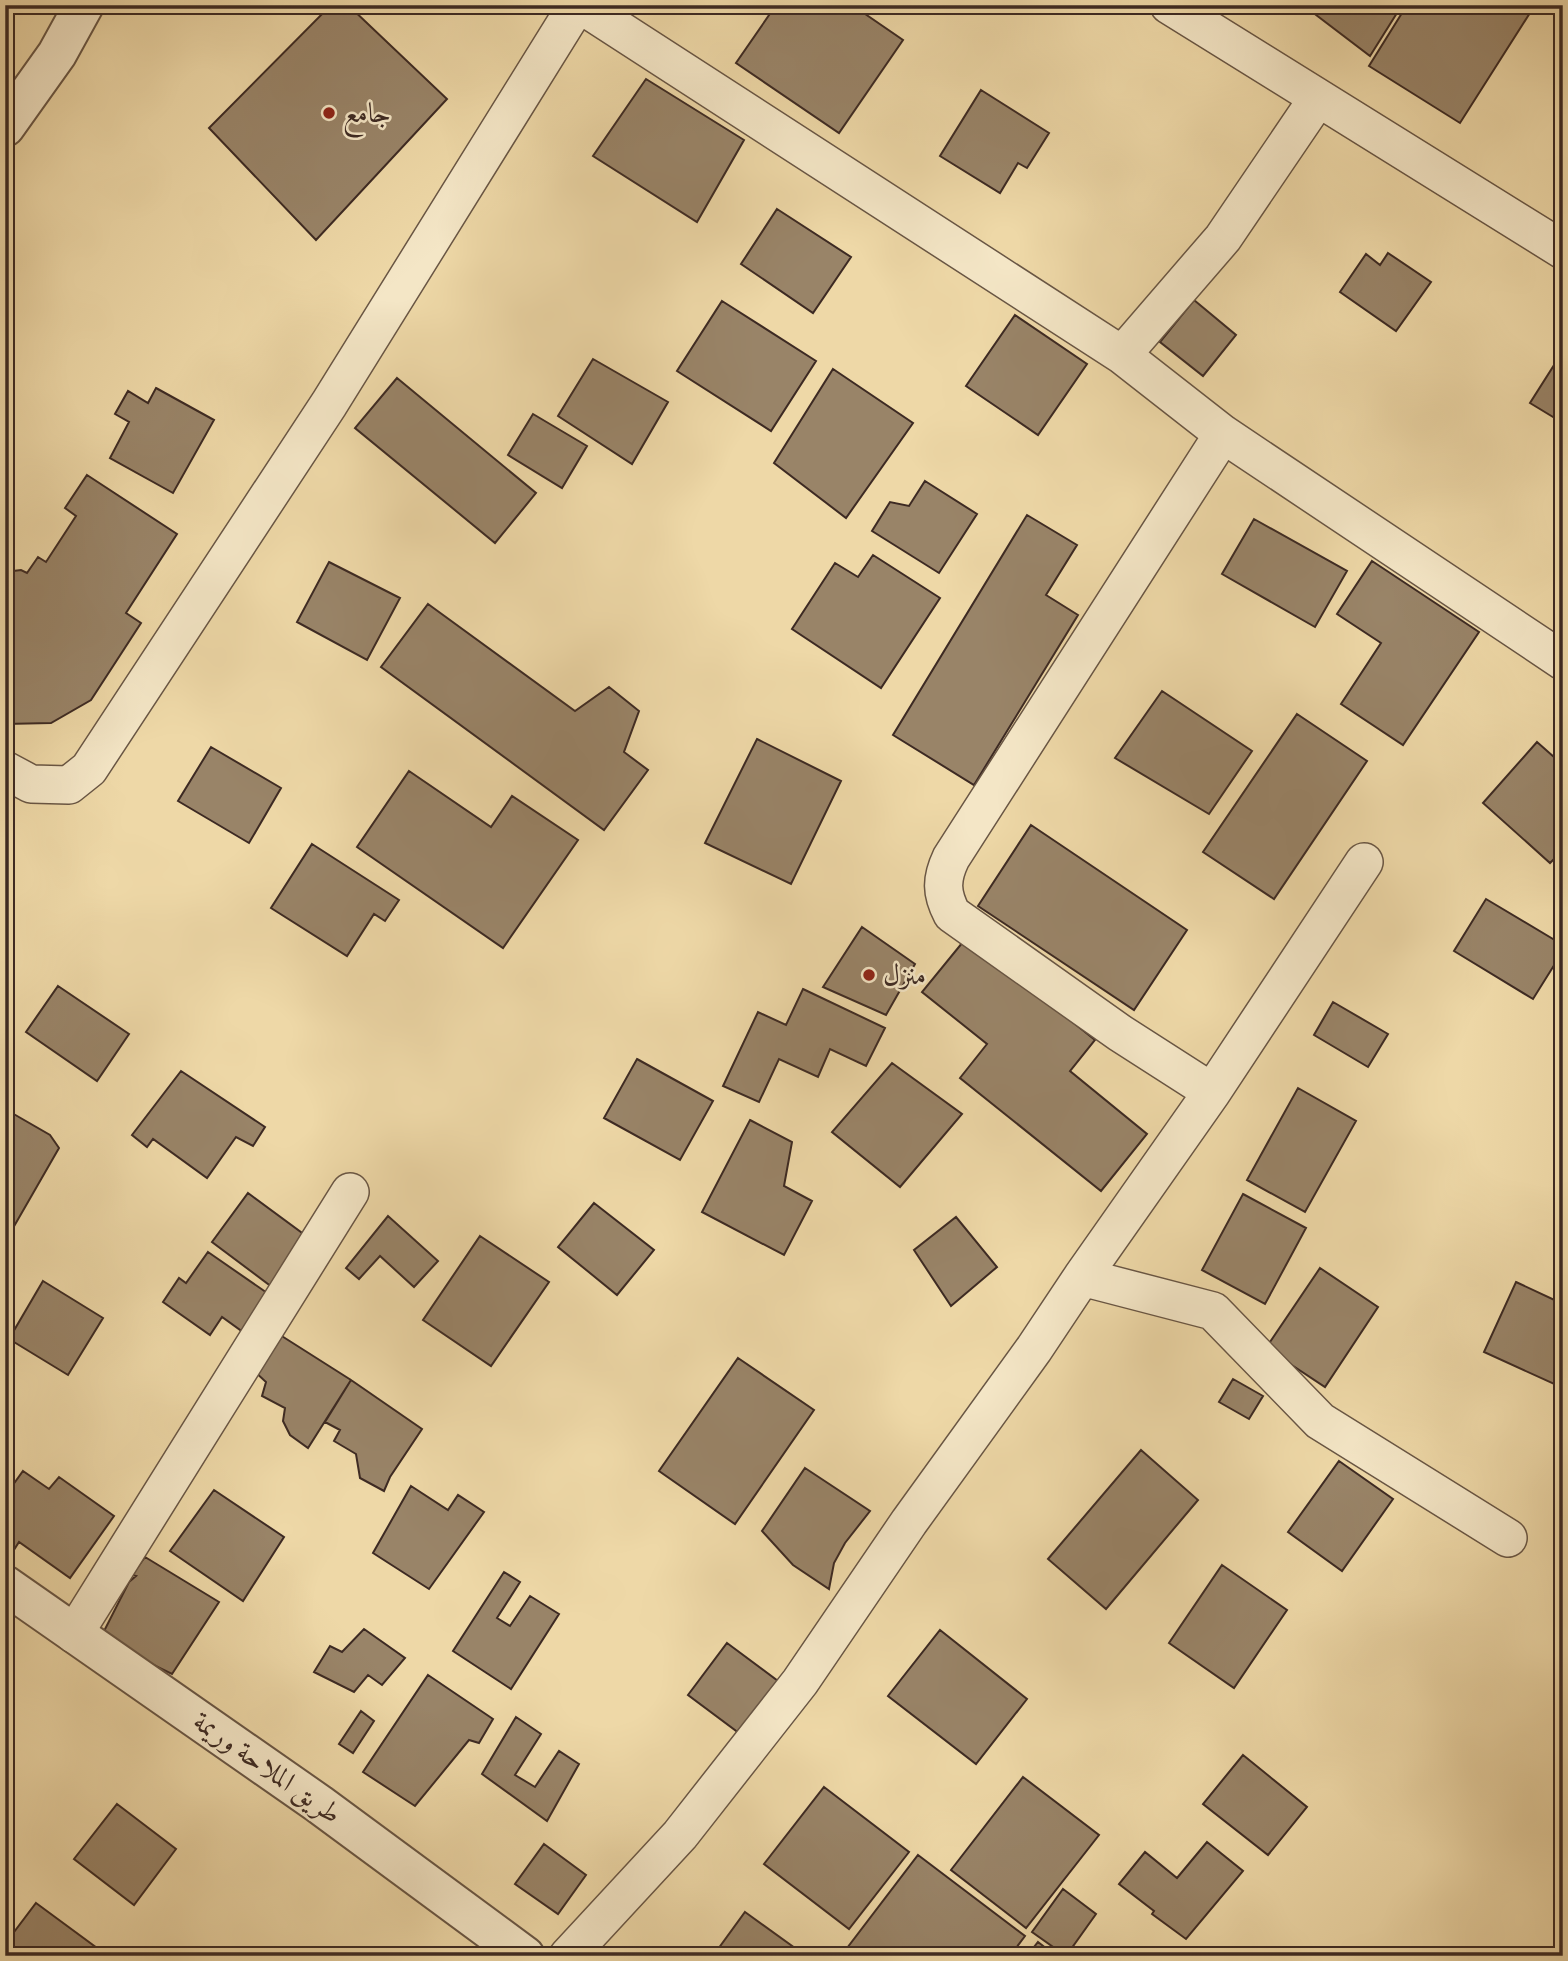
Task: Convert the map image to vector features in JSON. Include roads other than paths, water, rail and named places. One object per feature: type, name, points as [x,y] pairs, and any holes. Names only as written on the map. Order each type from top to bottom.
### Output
[{"type":"street","points":[[5,127],[57,54],[84,5]]},
{"type":"street","points":[[5,770],[31,784],[69,785],[89,769],[329,404],[579,5],[1122,355],[1223,433],[1563,661]]},
{"type":"street","points":[[1169,5],[1563,250]]},
{"type":"street","points":[[1122,355],[1223,238],[1318,97]]},
{"type":"street","points":[[1212,1092],[1120,1033],[952,914],[942,889],[944,873],[951,858],[1223,433]]},
{"type":"street","points":[[568,1956],[680,1835],[800,1682],[909,1522],[1034,1349],[1212,1092],[1364,862]]},
{"type":"street","points":[[74,1634],[350,1192]]},
{"type":"street","points":[[1082,1277],[1213,1311],[1320,1421],[1508,1538]]},
{"type":"street","name":"طريق الملاحة وريمة","points":[[5,1585],[318,1804],[525,1956]]},
{"type":"place","name":"جامع","points":[[329,113]]},
{"type":"place","name":"منزل","points":[[869,975]]}]
